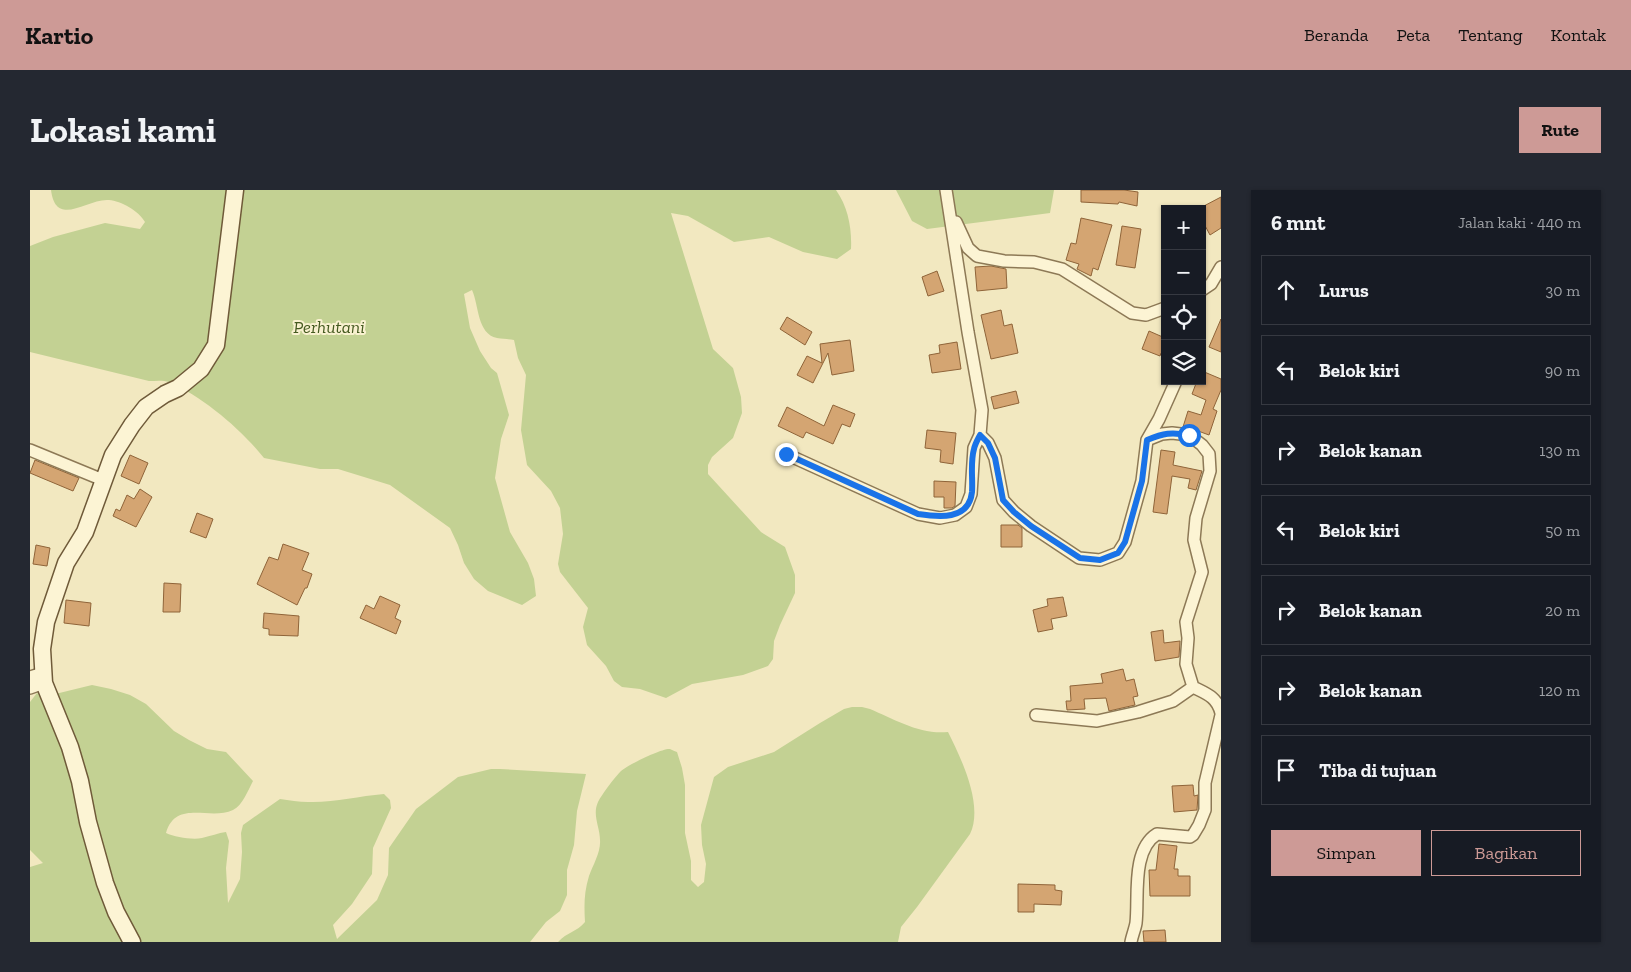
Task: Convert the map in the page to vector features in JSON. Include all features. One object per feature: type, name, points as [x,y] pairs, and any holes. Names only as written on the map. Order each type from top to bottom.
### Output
[{"type":"main road","points":[[132,942],[116,912],[105,883],[70,747],[37,680],[46,622],[66,564],[85,532],[113,455],[141,413],[165,394],[178,388],[201,369],[216,345],[235,190]]},
{"type":"street","points":[[947,194],[958,230],[968,248],[977,256],[1004,261],[1034,262],[1062,269],[1132,313],[1146,315],[1161,309]]},
{"type":"street","points":[[786,454],[918,514],[940,518],[955,515],[966,507],[972,494],[974,448],[980,435],[982,410],[947,194]]},
{"type":"street","points":[[1207,287],[1221,267]]},
{"type":"street","points":[[980,435],[988,443],[995,458],[1003,500],[1014,512],[1031,526],[1080,558],[1100,560],[1118,553],[1125,542],[1142,481],[1147,440],[1160,419],[1174,385]]},
{"type":"street","points":[[1130,942],[1136,925],[1138,871],[1145,849],[1153,836],[1157,834],[1190,837],[1199,825],[1205,810],[1205,783],[1221,714],[1219,703],[1193,687],[1186,664],[1188,638],[1186,622],[1202,572],[1194,540],[1196,518],[1210,471],[1210,454],[1189,435],[1172,432],[1147,440]]},
{"type":"street","points":[[30,450],[103,480]]},
{"type":"street","points":[[1036,715],[1097,721],[1138,712],[1173,701],[1193,687]]},
{"type":"green space","name":"Perhutani","points":[[51,190],[836,190],[846,211],[851,241],[851,249],[837,259],[803,252],[769,237],[734,242],[688,216],[671,213],[713,349],[733,368],[741,397],[742,413],[733,438],[712,457],[708,465],[708,474],[761,532],[785,547],[795,575],[795,593],[774,641],[773,659],[768,666],[743,675],[692,684],[666,698],[640,689],[622,687],[614,681],[606,666],[587,645],[583,627],[588,608],[560,572],[558,564],[563,534],[560,508],[551,491],[527,465],[521,430],[526,375],[518,358],[514,340],[497,338],[486,331],[482,325],[472,290],[464,294],[470,328],[480,351],[491,368],[497,373],[509,415],[501,439],[495,478],[510,532],[528,563],[534,579],[536,596],[522,605],[488,591],[474,579],[464,563],[450,528],[390,485],[338,469],[320,469],[264,458],[221,415],[195,396],[169,382],[149,381],[30,352],[30,246],[53,237],[105,223],[140,229],[145,222],[134,210],[124,204],[109,200],[74,209],[66,210],[59,208],[54,202]]},
{"type":"green space","points":[[896,190],[1054,190],[1050,213],[927,229],[912,221]]},
{"type":"green space","points":[[92,685],[130,695],[146,704],[174,731],[189,740],[207,749],[226,752],[253,781],[237,808],[224,813],[195,813],[177,817],[171,823],[166,833],[193,839],[226,832],[229,841],[226,868],[228,903],[240,879],[241,833],[243,825],[280,799],[317,802],[384,794],[390,800],[391,808],[373,848],[372,874],[352,904],[333,925],[337,939],[377,900],[388,875],[389,848],[416,809],[458,777],[491,769],[500,769],[586,774],[577,811],[574,845],[567,870],[567,895],[560,911],[546,922],[530,942],[30,942],[30,867],[43,863],[30,850],[30,702],[37,693],[43,697]]},
{"type":"green space","points":[[852,707],[870,709],[917,729],[948,732],[959,755],[973,796],[974,822],[970,834],[901,927],[898,942],[558,942],[585,922],[586,888],[600,845],[596,807],[602,795],[621,771],[637,761],[660,751],[670,749],[677,752],[685,785],[685,833],[691,861],[691,880],[698,887],[704,882],[706,864],[702,845],[701,825],[714,777],[728,767],[774,752],[844,709]]},
{"type":"building","points":[[1081,190],[1124,190],[1138,192],[1137,206],[1119,202],[1118,204],[1081,202]]},
{"type":"building","points":[[1221,197],[1221,228],[1210,235],[1206,228],[1206,205]]},
{"type":"building","points":[[1081,218],[1112,225],[1098,270],[1093,268],[1091,276],[1077,269],[1079,264],[1066,260],[1071,243],[1076,244]]},
{"type":"building","points":[[1122,226],[1141,229],[1135,268],[1116,265]]},
{"type":"building","points":[[991,266],[1006,269],[1007,288],[977,291],[975,267]]},
{"type":"building","points":[[937,271],[944,291],[928,296],[922,277]]},
{"type":"building","points":[[1001,310],[1004,326],[1012,324],[1018,353],[991,359],[981,315]]},
{"type":"building","points":[[787,317],[812,332],[805,345],[780,329]]},
{"type":"building","points":[[1221,319],[1221,352],[1209,347]]},
{"type":"building","points":[[1149,331],[1161,336],[1160,356],[1142,349]]},
{"type":"building","points":[[850,340],[854,371],[832,375],[828,353],[813,383],[797,375],[807,356],[822,363],[820,344]]},
{"type":"building","points":[[957,342],[961,369],[932,373],[929,355],[940,353],[939,345]]},
{"type":"building","points":[[1206,373],[1221,379],[1221,390],[1213,409],[1217,411],[1209,435],[1183,427],[1188,411],[1201,415],[1206,400],[1192,394],[1195,385],[1206,385]]},
{"type":"building","points":[[1016,391],[1019,403],[994,409],[991,397]]},
{"type":"building","points":[[833,405],[855,414],[850,427],[842,424],[833,444],[806,432],[803,438],[778,426],[787,407],[824,426]]},
{"type":"building","points":[[927,430],[956,433],[953,464],[940,462],[941,450],[925,448]]},
{"type":"building","points":[[1161,450],[1175,452],[1173,465],[1202,471],[1196,490],[1188,488],[1190,479],[1172,476],[1167,514],[1153,512]]},
{"type":"building","points":[[130,455],[148,463],[139,484],[121,476]]},
{"type":"building","points":[[35,460],[79,478],[73,491],[30,473]]},
{"type":"building","points":[[934,481],[956,482],[955,506],[944,508],[944,497],[934,497]]},
{"type":"building","points":[[140,489],[152,497],[136,527],[113,516],[116,509],[120,511],[127,495],[134,499]]},
{"type":"building","points":[[197,513],[213,519],[206,538],[190,532]]},
{"type":"building","points":[[1001,525],[1018,525],[1022,528],[1022,547],[1001,547]]},
{"type":"building","points":[[283,544],[309,553],[302,570],[312,574],[307,588],[305,588],[297,605],[257,584],[269,557],[278,560]]},
{"type":"building","points":[[36,545],[50,548],[47,566],[33,564]]},
{"type":"building","points":[[164,583],[181,584],[180,612],[163,612]]},
{"type":"building","points":[[380,596],[400,605],[395,618],[401,621],[396,634],[360,618],[366,605],[374,609]]},
{"type":"building","points":[[1063,597],[1067,616],[1051,619],[1053,629],[1038,632],[1033,610],[1048,606],[1047,599]]},
{"type":"building","points":[[66,600],[91,603],[89,626],[64,623]]},
{"type":"building","points":[[264,613],[299,616],[298,636],[269,635],[269,629],[263,628]]},
{"type":"building","points":[[1163,630],[1164,643],[1180,641],[1179,657],[1155,661],[1151,632]]},
{"type":"building","points":[[1123,669],[1126,681],[1134,679],[1138,696],[1133,697],[1135,705],[1109,711],[1106,698],[1084,699],[1085,709],[1067,710],[1066,701],[1071,701],[1070,686],[1103,683],[1101,674]]},
{"type":"building","points":[[1193,785],[1194,796],[1198,795],[1197,810],[1174,812],[1172,786]]},
{"type":"building","points":[[1159,844],[1177,846],[1174,869],[1178,869],[1178,876],[1190,876],[1190,896],[1150,896],[1149,870],[1156,870]]},
{"type":"building","points":[[1018,884],[1055,885],[1055,890],[1062,891],[1061,905],[1034,904],[1034,912],[1018,912]]},
{"type":"building","points":[[1165,930],[1166,942],[1144,942],[1143,931]]},
{"type":"route","points":[[786,454],[918,514],[940,518],[955,515],[966,507],[972,494],[974,448],[980,435],[988,443],[995,458],[1003,500],[1014,512],[1031,526],[1080,558],[1100,560],[1118,553],[1125,542],[1142,481],[1147,440],[1172,432],[1189,435]]}]
